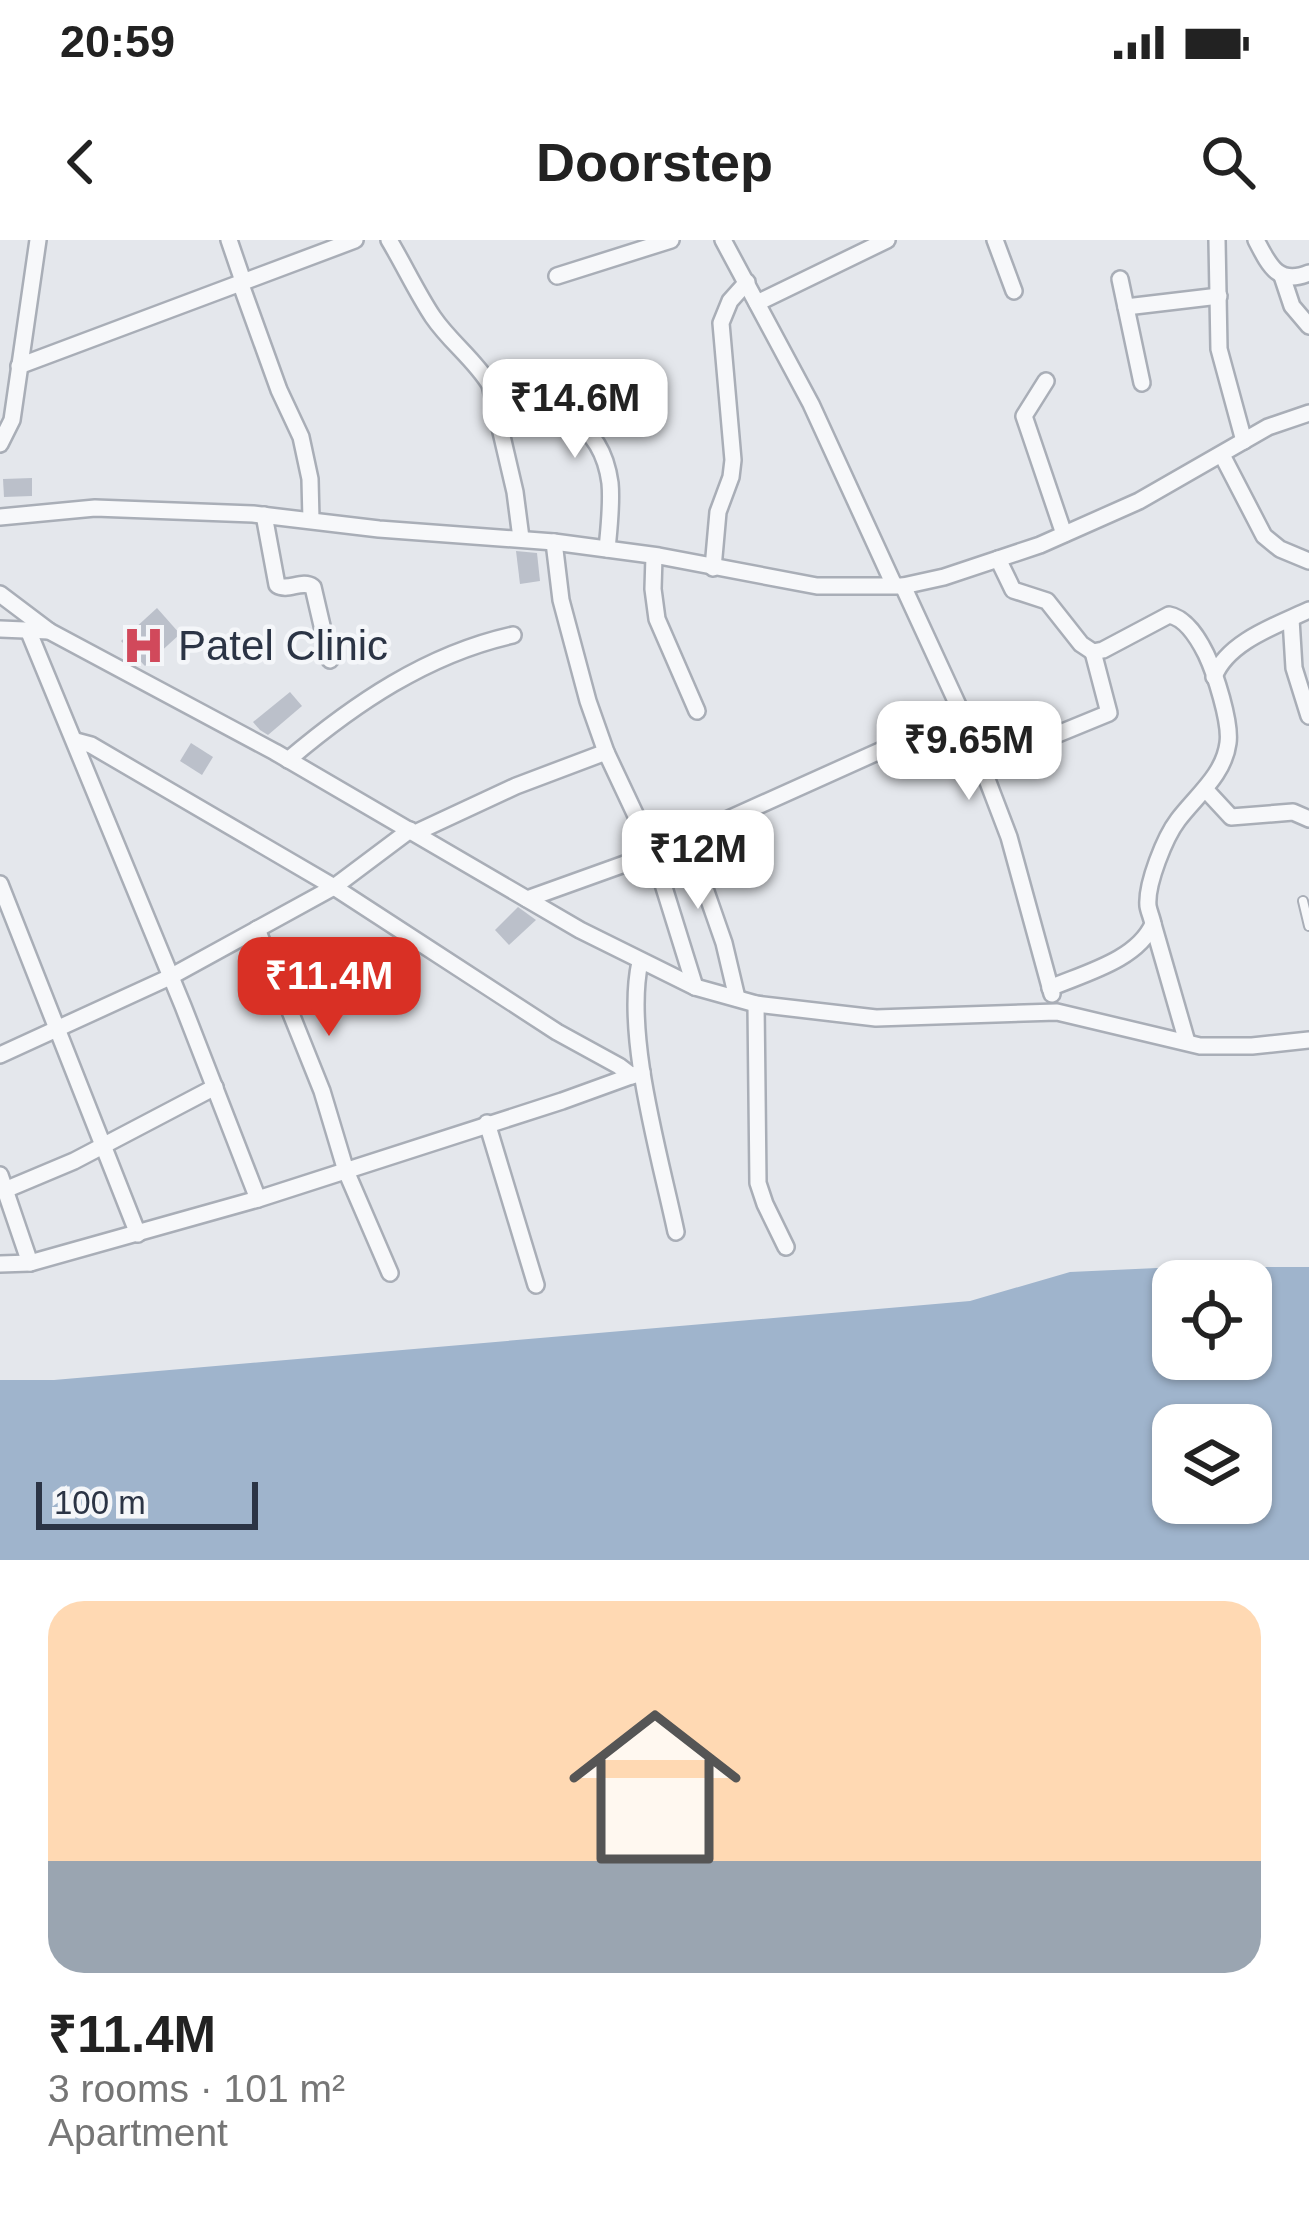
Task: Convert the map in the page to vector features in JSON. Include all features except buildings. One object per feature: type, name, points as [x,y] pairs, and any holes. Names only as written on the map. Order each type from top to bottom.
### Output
[{"type":"street","points":[[0,444],[12,420],[38,240]]},
{"type":"street","points":[[229,240],[279,390],[302,437],[311,520]]},
{"type":"street","points":[[19,366],[355,240]]},
{"type":"street","points":[[389,240],[431,315],[490,385],[521,538]]},
{"type":"street","points":[[556,276],[671,240]]},
{"type":"street","points":[[723,240],[811,404],[962,714],[1009,837],[1057,1012]]},
{"type":"street","points":[[758,303],[887,240]]},
{"type":"street","points":[[994,240],[1014,291]]},
{"type":"street","points":[[1216,240],[1220,349],[1244,441]]},
{"type":"street","points":[[1256,240],[1309,326]]},
{"type":"street","points":[[1282,276],[1298,278],[1309,273]]},
{"type":"street","points":[[1120,279],[1142,383]]},
{"type":"street","points":[[713,568],[718,512],[733,460],[721,323],[730,301],[747,282]]},
{"type":"street","points":[[1126,307],[1219,296]]},
{"type":"street","points":[[1046,381],[1024,416],[1064,534]]},
{"type":"street","points":[[497,406],[552,410],[584,428],[608,472],[608,550]]},
{"type":"street","points":[[0,517],[95,508],[264,515],[554,542],[817,586],[899,586],[944,577],[1064,534],[1139,501],[1268,427],[1309,413]]},
{"type":"street","points":[[1222,454],[1264,536],[1309,561]]},
{"type":"street","points":[[264,515],[277,585],[313,587],[330,659]]},
{"type":"street","points":[[554,542],[561,600],[588,700],[606,752],[653,852],[695,987]]},
{"type":"street","points":[[654,556],[657,619],[697,711]]},
{"type":"street","points":[[998,559],[1013,590],[1047,602],[1093,652],[1108,713],[1031,745]]},
{"type":"street","points":[[0,594],[49,631],[288,760],[640,962],[695,987],[757,1004],[876,1018],[1057,1012],[1200,1046],[1309,1040]]},
{"type":"street","points":[[1214,677],[1218,665],[1244,642],[1309,610]]},
{"type":"street","points":[[1093,652],[1176,615],[1204,651],[1214,677],[1228,742],[1219,768],[1162,847],[1148,904],[1187,1042]]},
{"type":"street","points":[[1291,619],[1294,668],[1309,716]]},
{"type":"street","points":[[0,629],[49,631]]},
{"type":"street","points":[[28,630],[258,1199]]},
{"type":"street","points":[[288,760],[380,690],[468,646],[513,635]]},
{"type":"street","points":[[526,898],[653,852],[962,714]]},
{"type":"street","points":[[76,741],[91,745],[334,887],[538,1020],[637,1074]]},
{"type":"street","points":[[0,1054],[170,977],[334,887],[412,832],[606,752]]},
{"type":"street","points":[[1205,789],[1231,817],[1281,812],[1309,819]]},
{"type":"street","points":[[687,837],[724,943],[737,998]]},
{"type":"street","points":[[0,884],[138,1234]]},
{"type":"street","points":[[1050,988],[1138,947],[1154,924]]},
{"type":"street","points":[[257,929],[322,1091],[346,1171],[390,1273]]},
{"type":"street","points":[[640,962],[635,986],[637,1074],[676,1232]]},
{"type":"street","points":[[757,1004],[758,1183],[786,1247]]},
{"type":"street","points":[[0,1264],[30,1263],[258,1199],[637,1074]]},
{"type":"street","points":[[30,1263],[2,1182],[74,1161],[214,1087]]},
{"type":"street","points":[[487,1123],[536,1286]]},
{"type":"lane","points":[[1304,902],[1309,926]]},
{"type":"water","points":[[1272,1267],[1309,1267],[1309,1560],[0,1560],[0,1380],[54,1380],[970,1301],[1070,1272],[1152,1268],[1152,1380],[1272,1380]]},
{"type":"place","name":"Patel Clinic","points":[[144,645]]}]
